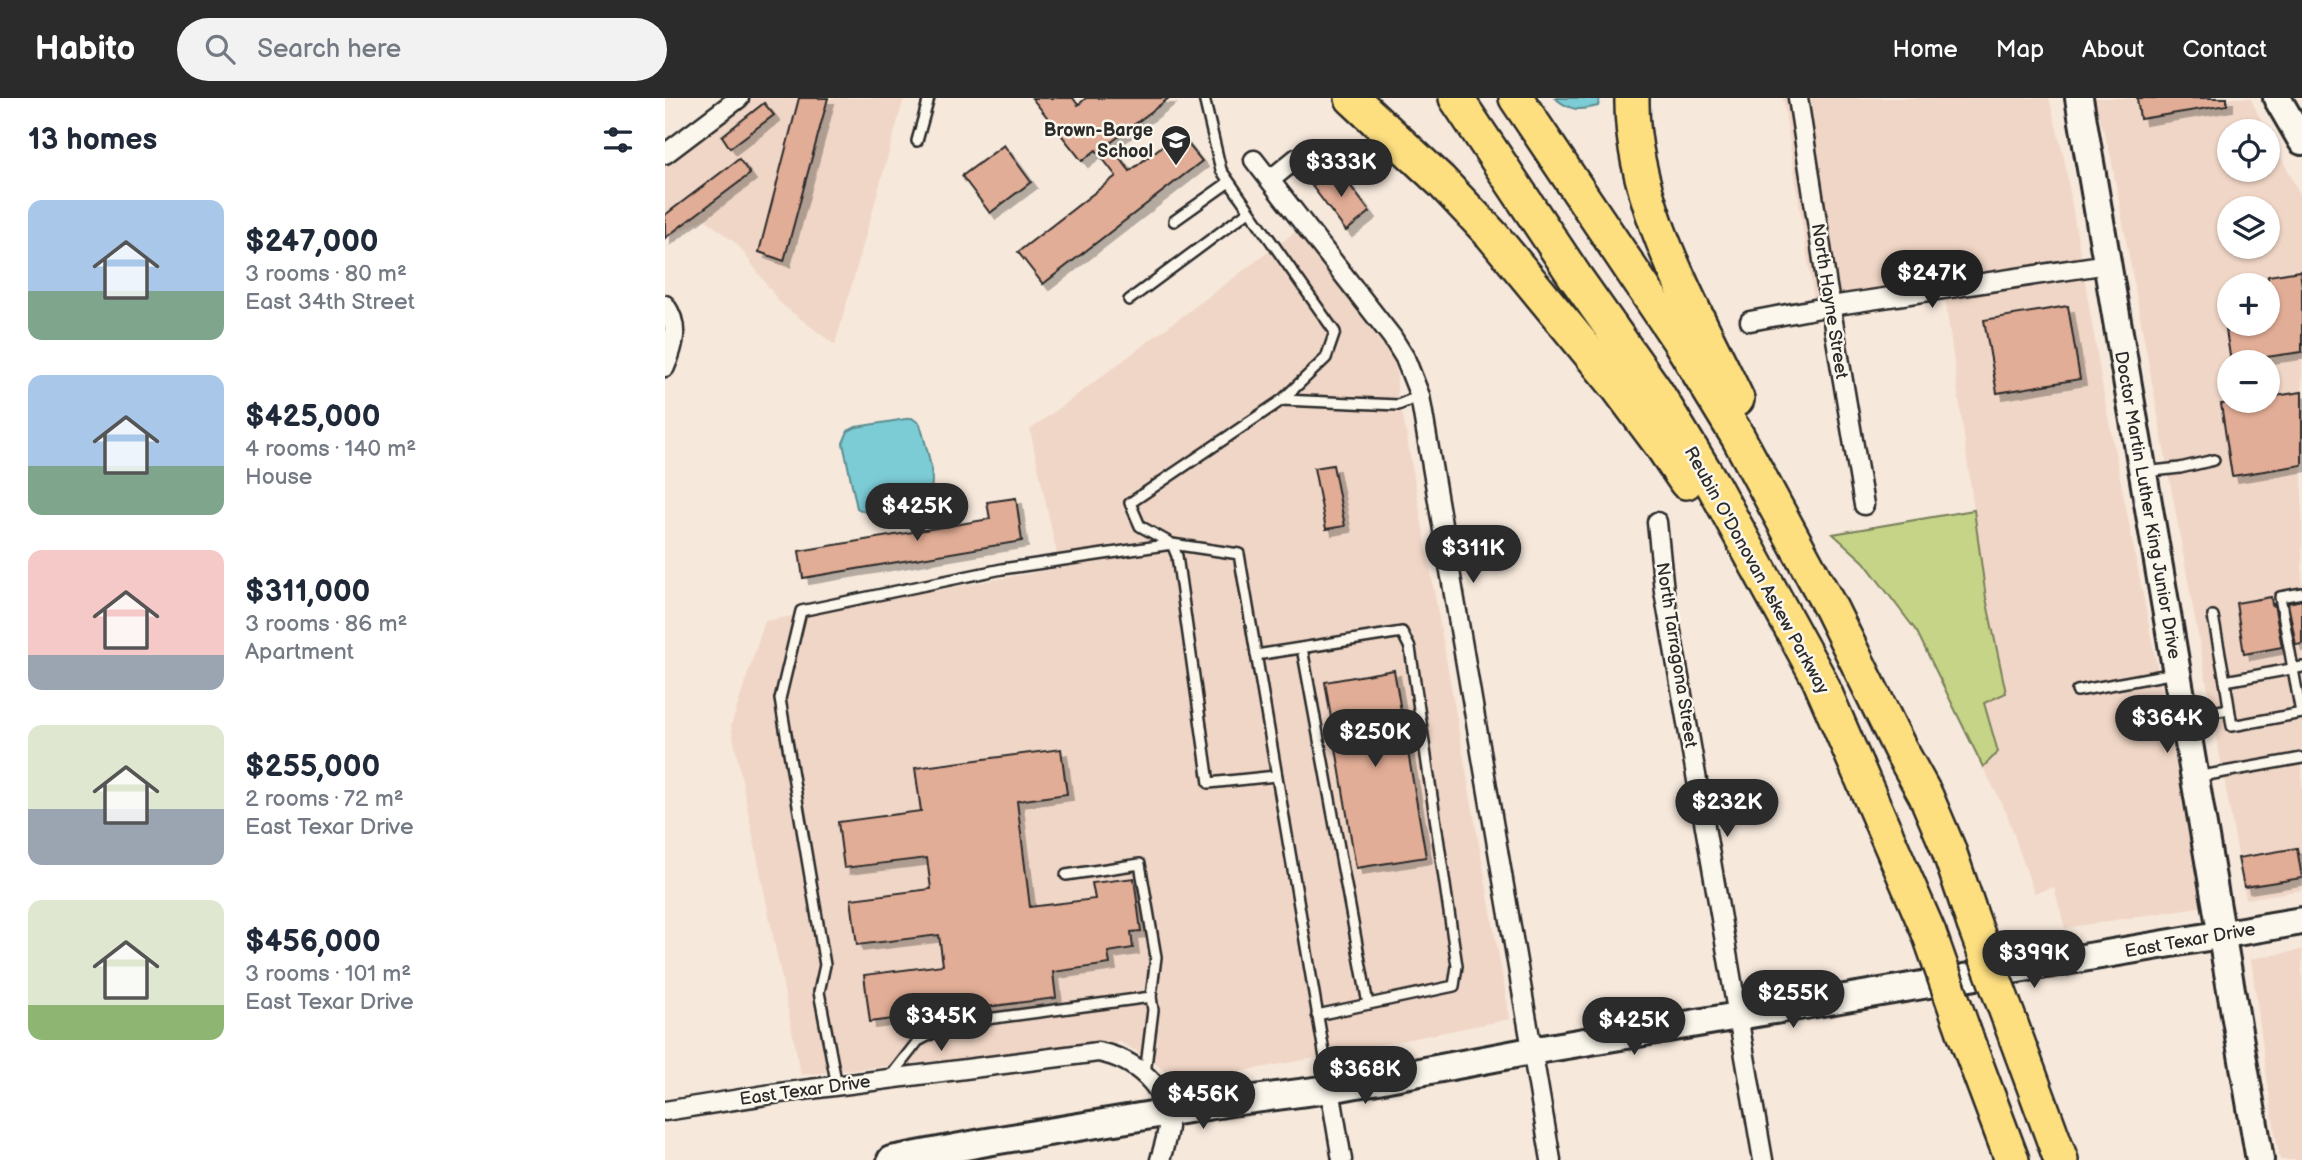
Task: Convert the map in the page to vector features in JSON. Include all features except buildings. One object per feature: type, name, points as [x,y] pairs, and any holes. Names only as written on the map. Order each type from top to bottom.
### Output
[{"type":"highway","points":[[1352,98],[1441,181],[1492,235],[1619,389],[1661,445],[1734,558],[1864,783]]},
{"type":"highway","name":"Reubin O'Donovan Askew Parkway","points":[[1456,98],[1576,278],[1655,390],[1713,485],[1819,679],[1929,933],[2011,1160]]},
{"type":"highway","points":[[1516,98],[1680,342],[1738,438],[1831,609],[1926,796],[1948,848],[2061,1160]]},
{"type":"highway","points":[[1633,98],[1638,166],[1660,236],[1752,432],[1761,482]]},
{"type":"main road","name":"Doctor Martin Luther King Junior Drive","points":[[2079,98],[2260,1160]]},
{"type":"main road","points":[[2277,98],[2302,141]]},
{"type":"main road","name":"East Texar Drive","points":[[891,1160],[987,1142],[1331,1089],[1739,1015],[2302,921]]},
{"type":"street","points":[[665,154],[739,98]]},
{"type":"street","name":"North Hayne Street","points":[[1798,98],[1864,505]]},
{"type":"street","points":[[1270,180],[1297,158]]},
{"type":"street","points":[[1254,160],[1392,337],[1405,358],[1420,396],[1551,1160]]},
{"type":"street","points":[[1750,321],[2108,264]]},
{"type":"street","points":[[665,305],[674,323],[675,333],[665,367]]},
{"type":"street","name":"North Tarragona Street","points":[[1657,522],[1664,591],[1763,1160]]},
{"type":"street","name":"East Texar Drive","points":[[665,1111],[1098,1052],[1121,1059],[1145,1074],[1160,1093],[1167,1113]]},
{"type":"street","points":[[1331,1089],[1342,1160]]},
{"type":"street","points":[[1160,1160],[1168,1130],[1167,1113]]},
{"type":"lane","points":[[917,141],[929,98]]},
{"type":"lane","points":[[1205,98],[1221,170],[1335,332],[1326,358],[1282,400],[1130,503],[1140,526],[1172,544],[1177,556],[1209,783],[1276,776]]},
{"type":"lane","points":[[1174,221],[1229,183]]},
{"type":"lane","points":[[1129,300],[1249,211]]},
{"type":"lane","points":[[1282,400],[1398,405],[1420,396]]},
{"type":"lane","points":[[2143,472],[2180,468],[2214,460]]},
{"type":"lane","points":[[837,1086],[819,992],[825,965],[780,699],[801,611],[1002,569],[1172,544],[1238,554],[1331,1089]]},
{"type":"lane","points":[[2213,616],[2232,726],[2301,713],[2298,668],[2280,597],[2302,593]]},
{"type":"lane","points":[[1256,656],[1402,632],[1410,648],[1457,966],[1454,986],[1317,1015]]},
{"type":"lane","points":[[1302,648],[1368,1004]]},
{"type":"lane","points":[[2225,681],[2298,668]]},
{"type":"lane","points":[[2077,691],[2177,673]]},
{"type":"lane","points":[[2184,718],[2229,709]]},
{"type":"lane","points":[[2195,777],[2302,758]]},
{"type":"lane","points":[[1066,875],[1140,864],[1156,957],[1145,1074]]},
{"type":"lane","points":[[888,1079],[918,1041],[950,1024],[1151,997]]},
{"type":"shaded area","points":[[753,98],[904,98],[835,345],[780,303],[738,245],[705,219],[665,239],[665,165]]},
{"type":"shaded area","points":[[1783,98],[1791,98],[1821,298],[1814,300]]},
{"type":"shaded area","points":[[1807,98],[2049,98],[2064,158],[2081,259],[1837,296]]},
{"type":"shaded area","points":[[2094,98],[2250,98],[2261,119],[2217,119],[2217,182],[2280,182],[2280,155],[2302,198],[2302,890],[2246,899],[2111,157]]},
{"type":"shaded area","points":[[1299,229],[1396,363],[1398,404],[1403,416],[1510,1019],[1178,1083],[1152,1060],[1120,1042],[801,1075],[731,726],[765,621],[1060,568],[1030,430]]},
{"type":"shaded area","points":[[2084,276],[2104,396],[2204,906],[2065,928],[2054,887],[2034,893],[2007,814],[1983,767],[1998,752],[1984,703],[2006,693],[1986,598],[1945,297]]},
{"type":"shaded area","points":[[2302,950],[2302,1160],[2280,1160],[2251,959]]},
{"type":"green space","points":[[1974,510],[1986,598],[2006,693],[1984,703],[1998,752],[1983,767],[1917,632],[1864,562],[1833,534]]},
{"type":"water","points":[[1555,98],[1600,98],[1598,106],[1580,109],[1570,108]]},
{"type":"water","points":[[912,418],[920,424],[929,455],[932,480],[927,500],[917,507],[879,513],[857,508],[843,443],[848,431],[856,427]]},
{"type":"place","name":"Brown-Barge School","points":[[1176,167]]}]
